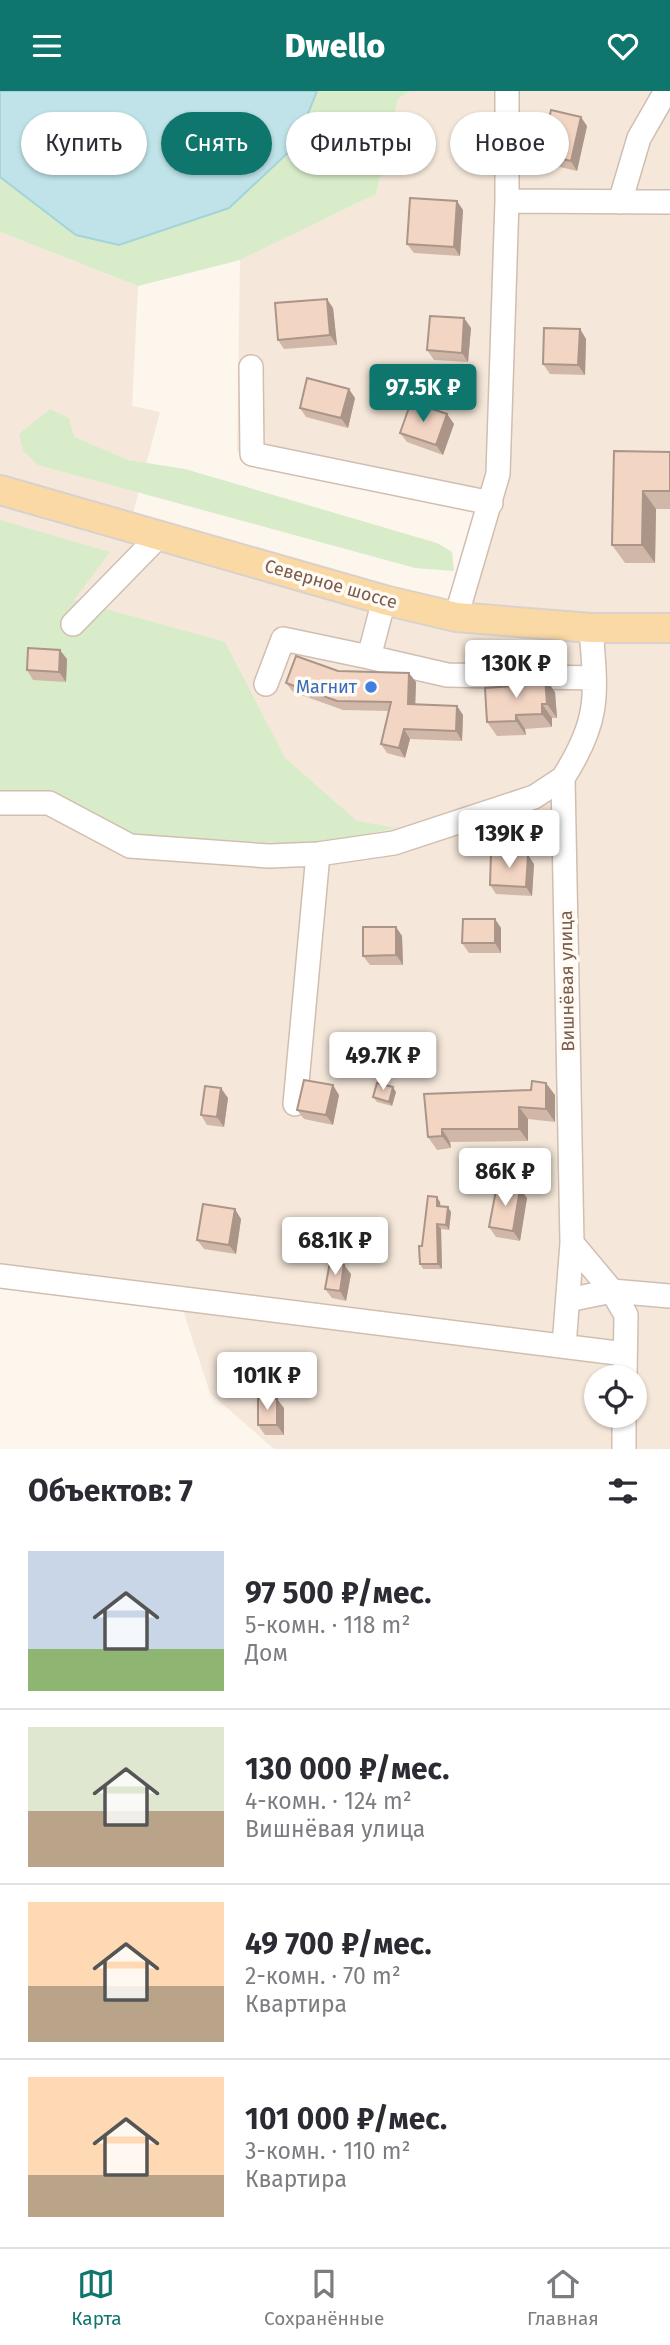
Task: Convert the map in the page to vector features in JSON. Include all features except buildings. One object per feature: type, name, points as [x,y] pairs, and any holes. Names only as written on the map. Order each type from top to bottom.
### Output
[{"type":"main road","name":"Северное шоссе","points":[[0,490],[384,600],[456,617],[590,628],[670,628]]},
{"type":"street","points":[[456,617],[498,474],[507,201],[507,91]]},
{"type":"street","points":[[620,202],[639,138],[666,91]]},
{"type":"street","points":[[507,201],[670,202]]},
{"type":"street","points":[[251,366],[252,454],[491,503]]},
{"type":"street","points":[[73,624],[160,534]]},
{"type":"street","points":[[369,657],[384,600]]},
{"type":"street","points":[[0,803],[49,803],[130,846],[269,856],[318,854],[394,843],[534,797],[564,778],[583,748],[594,715],[590,628]]},
{"type":"street","points":[[266,684],[283,639],[447,675],[594,678]]},
{"type":"street","name":"Вишнёвая улица","points":[[564,778],[572,1243],[564,1346]]},
{"type":"street","points":[[295,1104],[318,854]]},
{"type":"street","points":[[572,1243],[612,1291],[626,1315],[625,1365]]},
{"type":"street","points":[[0,1276],[564,1346],[622,1365]]},
{"type":"street","points":[[568,1300],[612,1291],[670,1296]]},
{"type":"street","points":[[624,1428],[624,1449]]},
{"type":"shaded area","points":[[410,91],[670,91],[670,1449],[274,1449],[210,1393],[179,1298],[0,1276],[0,232],[138,286],[132,406],[160,412],[130,525],[456,617],[490,503],[237,451],[240,260],[376,194],[380,175],[436,175],[436,112],[395,112],[398,99]]},
{"type":"green space","points":[[317,91],[410,91],[398,99],[395,112],[309,112]]},
{"type":"green space","points":[[286,147],[286,175],[380,175],[376,194],[240,260],[138,286],[0,232],[0,177],[7,181],[56,175],[147,175],[147,164],[161,162],[161,175],[272,175],[272,149]]},
{"type":"green space","points":[[50,409],[69,418],[74,437],[128,460],[185,469],[437,543],[452,552],[454,571],[415,568],[38,465],[23,451],[19,434]]},
{"type":"green space","points":[[0,520],[110,552],[74,600],[225,642],[285,758],[357,821],[396,828],[317,845],[135,835],[52,797],[0,795]]},
{"type":"water","points":[[0,91],[317,91],[309,112],[286,112],[286,154],[272,168],[272,112],[161,112],[161,175],[264,175],[229,208],[119,245],[76,235],[0,177]]},
{"type":"place","name":"Магнит","points":[[371,687]]}]
